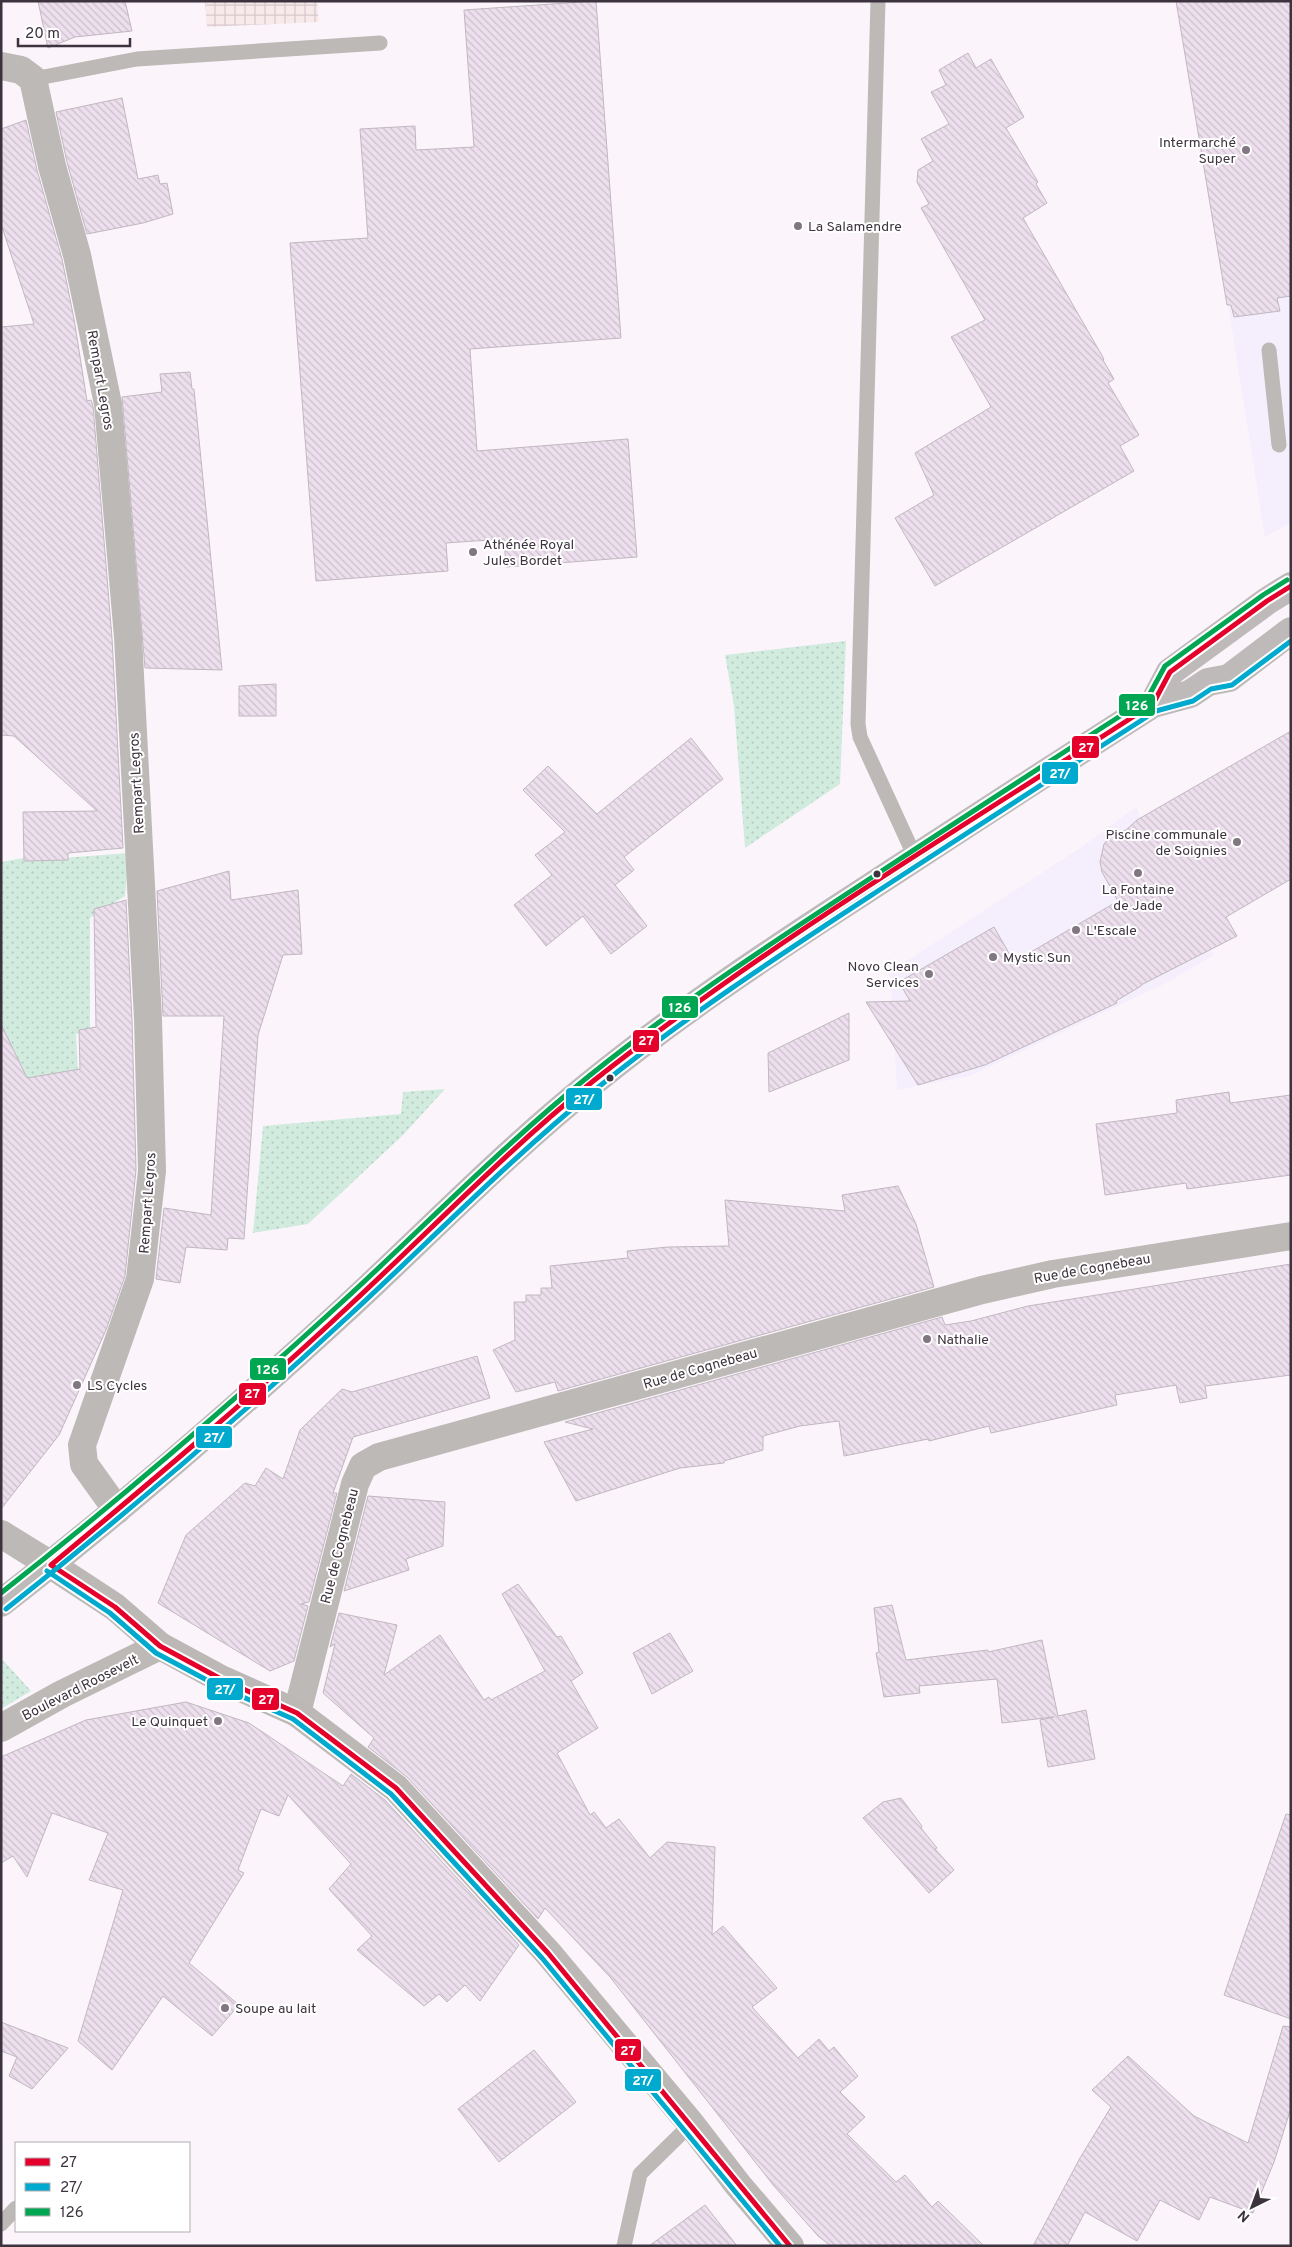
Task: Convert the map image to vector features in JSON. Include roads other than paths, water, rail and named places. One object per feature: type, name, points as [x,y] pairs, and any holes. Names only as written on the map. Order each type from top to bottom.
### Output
[{"type":"main road","points":[[1153,704],[1170,672],[1291,586]]},
{"type":"main road","points":[[1,1603],[118,1510],[347,1308],[522,1142],[591,1083],[694,1005],[792,937],[1153,704],[1190,694],[1208,682],[1229,678],[1291,631]]},
{"type":"main road","points":[[50,1565],[114,1607],[160,1646],[221,1679],[296,1713],[396,1788],[548,1953],[790,2246]]},
{"type":"street","points":[[1,66],[20,70],[33,79]]},
{"type":"street","name":"Rempart Legros","points":[[33,79],[52,166],[77,255],[108,404],[128,636],[148,1019],[152,1171],[140,1279],[82,1445],[84,1464],[118,1510]]},
{"type":"street","name":"Rue de Cognebeau","points":[[296,1713],[354,1484],[363,1466],[379,1458],[982,1290],[1053,1274],[1291,1236]]},
{"type":"street","points":[[1,1534],[50,1565]]},
{"type":"street","name":"Boulevard Roosevelt","points":[[1,1728],[62,1694],[160,1646]]},
{"type":"lane","points":[[878,1],[858,724],[860,736],[915,857]]},
{"type":"lane","points":[[33,79],[136,59],[380,43]]},
{"type":"lane","points":[[1269,350],[1279,446]]},
{"type":"lane","points":[[624,2246],[640,2174],[691,2124]]},
{"type":"lane","points":[[1,2224],[15,2209]]},
{"type":"place","name":"Intermarché Super","points":[[1246,150]]},
{"type":"place","name":"La Salamendre","points":[[798,226]]},
{"type":"place","name":"Athénée Royal Jules Bordet","points":[[473,552]]},
{"type":"place","name":"Piscine communale de Soignies","points":[[1237,842]]},
{"type":"place","name":"La Fontaine de Jade","points":[[1138,873]]},
{"type":"place","name":"L'Escale","points":[[1076,930]]},
{"type":"place","name":"Mystic Sun","points":[[993,957]]},
{"type":"place","name":"Novo Clean Services","points":[[929,974]]},
{"type":"place","name":"Nathalie","points":[[927,1339]]},
{"type":"place","name":"LS Cycles","points":[[77,1385]]},
{"type":"place","name":"Le Quinquet","points":[[218,1721]]},
{"type":"place","name":"Soupe au lait","points":[[225,2008]]}]
